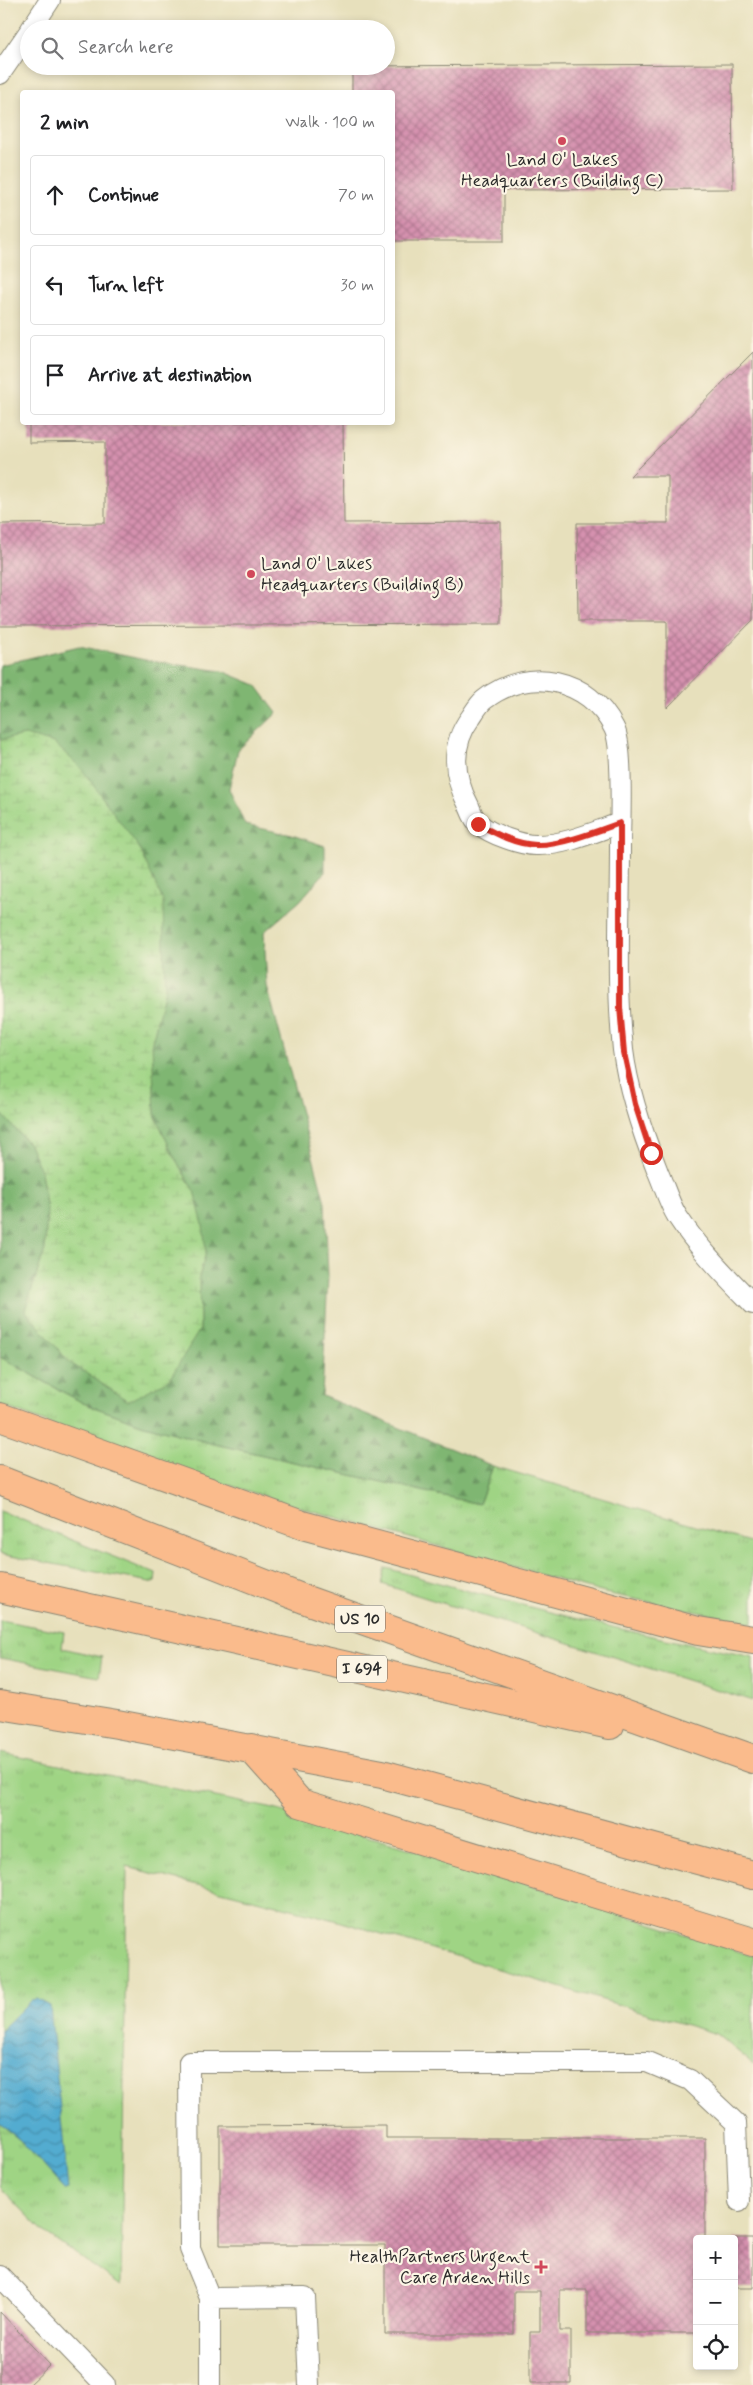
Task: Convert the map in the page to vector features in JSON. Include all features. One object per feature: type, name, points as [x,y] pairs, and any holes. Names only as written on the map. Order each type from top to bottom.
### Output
[{"type":"highway","points":[[0,1417],[302,1525],[698,1631],[753,1640]]},
{"type":"highway","name":"US 10","points":[[0,1480],[309,1600],[724,1750]]},
{"type":"highway","name":"I 694","points":[[0,1588],[724,1750],[753,1759]]},
{"type":"highway","points":[[0,1705],[251,1748],[382,1774],[753,1875]]},
{"type":"highway","points":[[251,1748],[300,1803],[753,1942]]},
{"type":"lane","points":[[37,20],[50,0]]},
{"type":"lane","points":[[0,74],[20,45]]},
{"type":"lane","points":[[620,823],[575,838],[537,846],[506,839],[478,824],[462,793],[455,762],[461,730],[483,701],[509,686],[543,679],[567,684],[586,693],[600,706],[616,730],[620,761],[620,823],[620,1007],[624,1053],[635,1104],[651,1153],[676,1214],[714,1264],[753,1304]]},
{"type":"lane","points":[[210,2385],[210,2298],[190,2249],[189,2062],[647,2062],[690,2080],[736,2123],[739,2201]]},
{"type":"lane","points":[[0,2276],[105,2385]]},
{"type":"lane","points":[[210,2298],[305,2296],[309,2385]]},
{"type":"green space","points":[[79,646],[145,660],[222,671],[256,685],[277,713],[238,750],[229,789],[245,825],[292,835],[325,846],[325,872],[300,901],[264,932],[267,986],[325,1202],[328,1276],[322,1396],[493,1466],[479,1504],[210,1443],[141,1424],[83,1403],[0,1357],[0,1112],[29,1144],[41,1171],[47,1211],[45,1250],[25,1310],[200,1329],[199,1277],[206,1252],[194,1191],[173,1155],[155,1116],[152,1042],[165,989],[25,735],[0,740],[0,665]]},
{"type":"green space","points":[[25,735],[54,743],[80,767],[140,849],[163,901],[165,989],[152,1042],[155,1115],[173,1155],[194,1191],[203,1225],[206,1252],[199,1277],[200,1329],[169,1380],[128,1401],[69,1362],[25,1310],[45,1250],[47,1211],[41,1171],[29,1144],[0,1112],[0,740]]},
{"type":"green space","points":[[0,1357],[83,1403],[141,1424],[210,1443],[479,1504],[493,1466],[753,1543],[753,1623],[605,1593],[289,1504],[131,1454],[0,1405]]},
{"type":"green space","points":[[0,1511],[156,1574],[155,1583],[0,1554]]},
{"type":"green space","points":[[386,1568],[568,1617],[753,1657],[753,1701],[382,1584]]},
{"type":"green space","points":[[0,1620],[64,1632],[62,1648],[102,1657],[99,1677],[0,1658]]},
{"type":"green space","points":[[0,1753],[274,1809],[486,1871],[753,1956],[753,2064],[717,2034],[335,1920],[127,1867],[121,2286],[42,2230],[0,2187],[0,2124],[20,2140],[66,2190],[68,2189],[0,2031]]},
{"type":"water","points":[[37,1999],[50,2006],[68,2189],[66,2190],[20,2140],[0,2124],[0,2031],[31,2000]]},
{"type":"building","name":"Land O' Lakes Headquarters (Building C)","points":[[732,64],[733,189],[504,190],[504,241],[395,241],[395,90],[352,90],[352,75],[395,75],[395,66]]},
{"type":"building","points":[[753,352],[753,620],[667,708],[667,621],[578,621],[577,523],[668,523],[668,476],[630,476]]},
{"type":"building","name":"Land O' Lakes Headquarters (Building B)","points":[[29,425],[343,425],[344,523],[501,522],[501,624],[0,626],[0,524],[105,523],[105,442],[29,443]]},
{"type":"building","name":"HealthPartners Urgent Care Arden Hills","points":[[386,2125],[386,2138],[705,2138],[705,2235],[693,2235],[693,2333],[587,2333],[587,2290],[560,2290],[560,2331],[571,2331],[571,2383],[530,2383],[530,2332],[540,2332],[540,2291],[514,2291],[514,2334],[385,2334],[385,2245],[220,2245],[220,2126]]},
{"type":"building","points":[[738,2238],[753,2238],[753,2288],[738,2288]]},
{"type":"building","points":[[0,2312],[50,2365],[29,2385],[0,2385]]},
{"type":"place","name":"Land O' Lakes Headquarters (Building C)","points":[[562,141]]},
{"type":"place","name":"Land O' Lakes Headquarters (Building B)","points":[[251,574]]},
{"type":"place","name":"HealthPartners Urgent Care Arden Hills","points":[[541,2267]]},
{"type":"route","points":[[478,824],[506,839],[537,846],[575,838],[620,823],[620,1007],[624,1053],[635,1104],[651,1153]]}]
